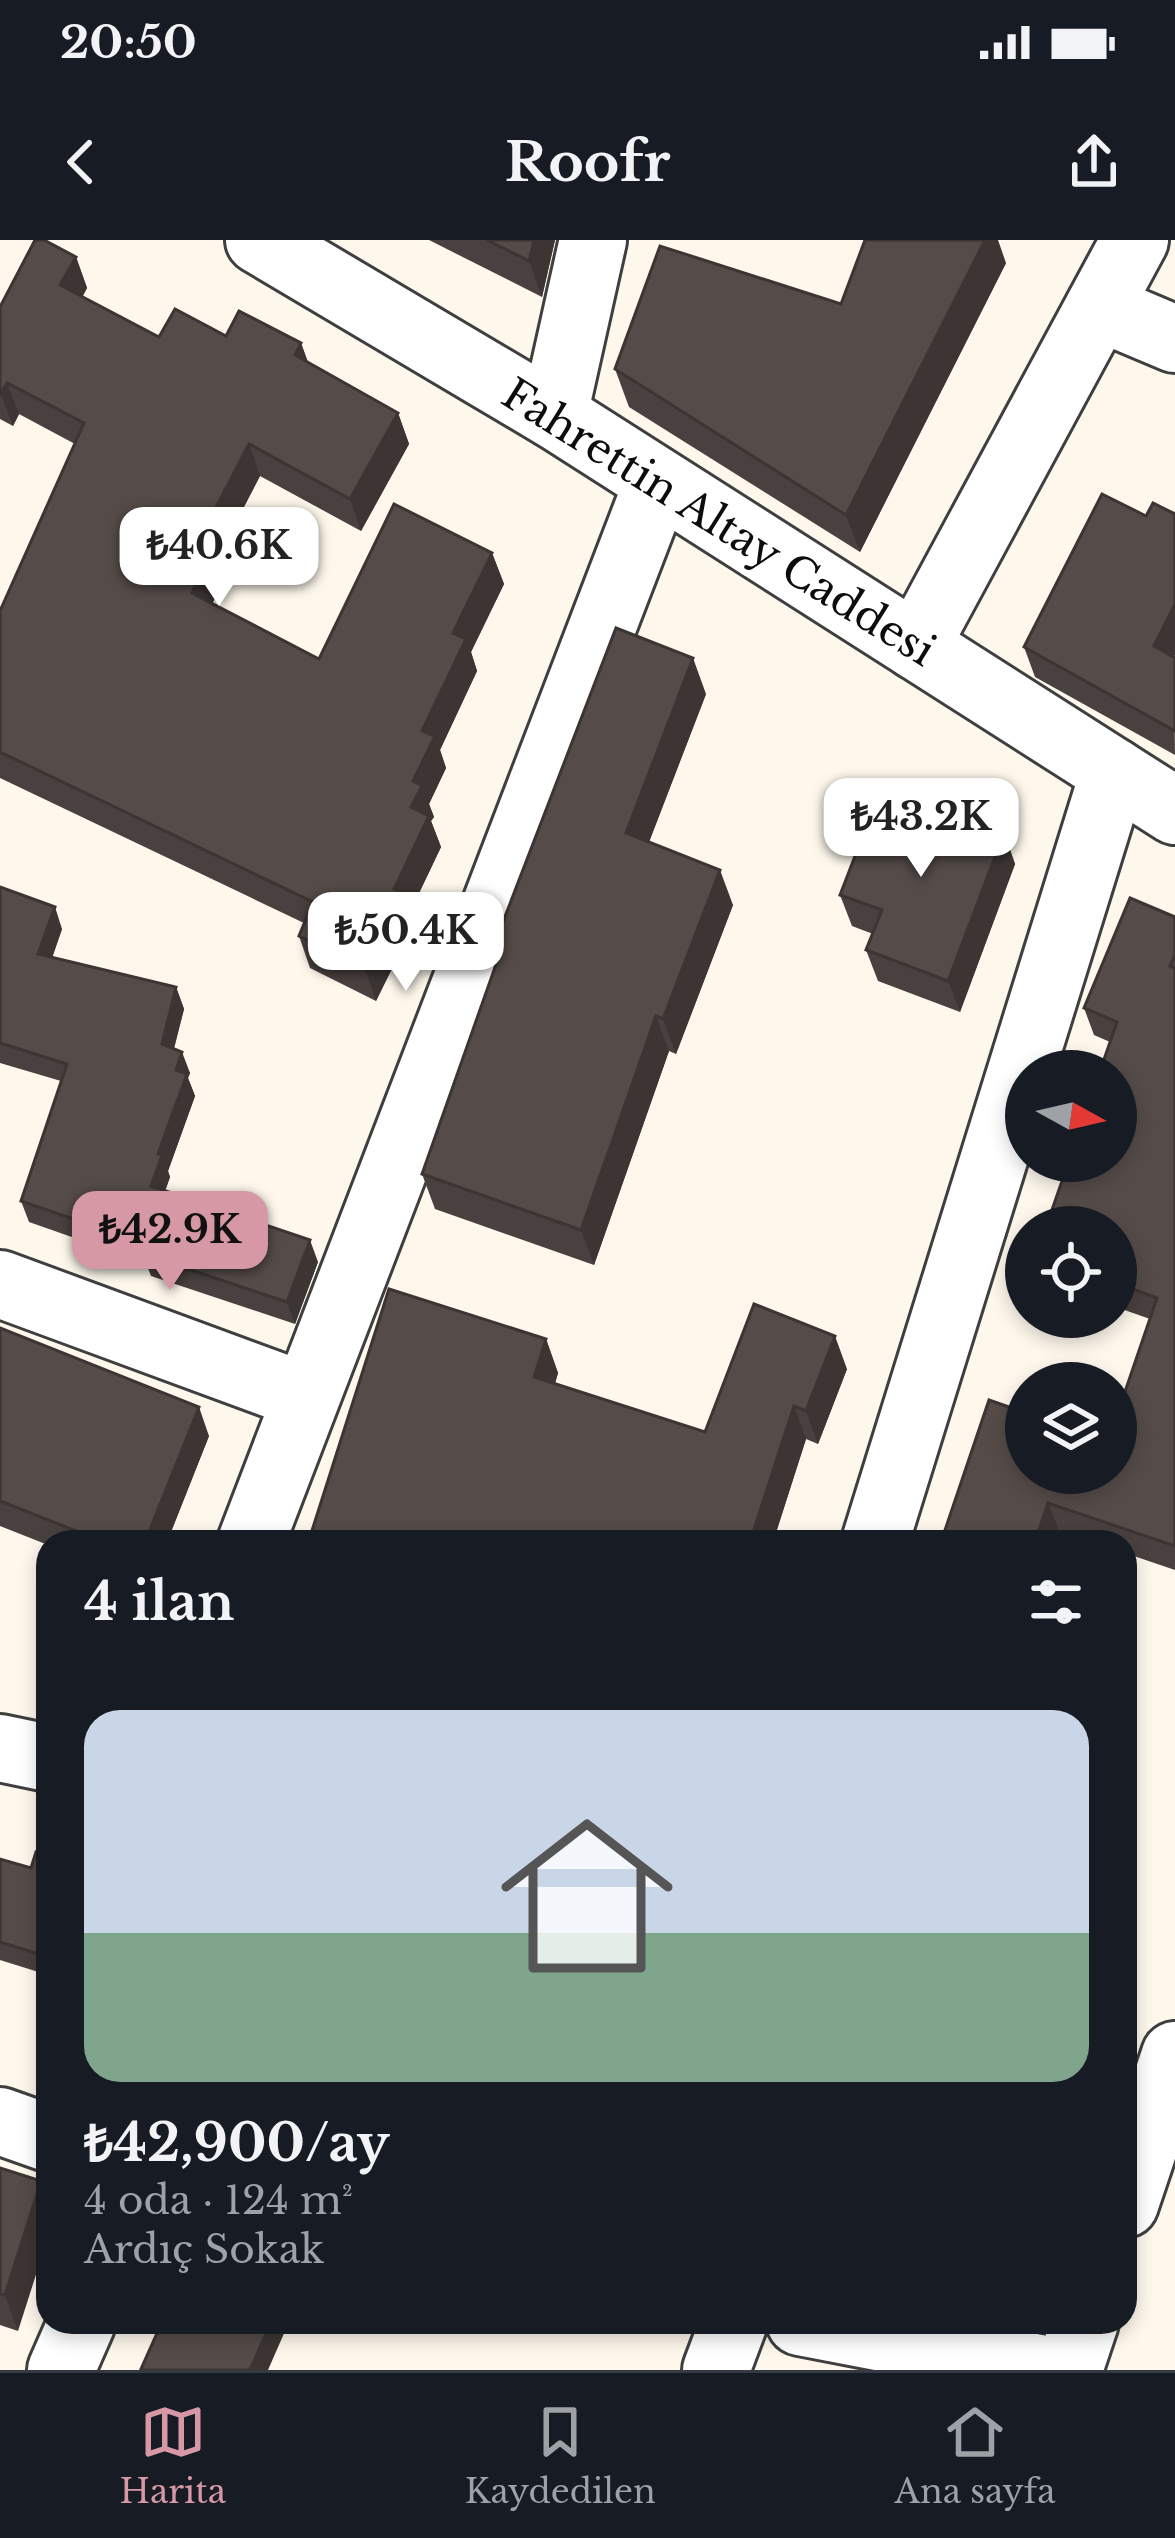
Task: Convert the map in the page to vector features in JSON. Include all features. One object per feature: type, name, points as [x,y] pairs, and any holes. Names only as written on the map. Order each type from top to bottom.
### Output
[{"type":"street","name":"Fahrettin Altay Caddesi","points":[[259,240],[554,415],[1175,811]]},
{"type":"street","points":[[554,415],[593,240]]},
{"type":"street","points":[[916,646],[1135,240]]},
{"type":"street","points":[[1099,307],[1175,339]]},
{"type":"street","points":[[255,1530],[658,482]]},
{"type":"street","points":[[879,1530],[1114,772]]},
{"type":"street","points":[[0,1285],[304,1396]]},
{"type":"street","points":[[0,1748],[36,1756]]},
{"type":"street","points":[[1137,2168],[1175,2055]]},
{"type":"street","points":[[61,2370],[77,2334]]},
{"type":"street","points":[[716,2370],[730,2334]]},
{"type":"street","points":[[862,2334],[1049,2370]]},
{"type":"street","points":[[1070,2370],[1081,2334]]},
{"type":"building","points":[[35,240],[76,257],[60,285],[159,337],[175,309],[226,336],[239,311],[301,343],[295,355],[398,413],[350,499],[249,444],[201,536],[214,542],[192,593],[319,659],[394,504],[492,553],[453,633],[466,639],[422,731],[435,736],[413,781],[422,786],[411,807],[429,816],[394,889],[402,893],[365,969],[299,936],[313,902],[0,752],[0,611],[84,423],[7,383],[0,394],[0,307]]},
{"type":"building","points":[[487,240],[534,240],[529,261]]},
{"type":"building","points":[[865,240],[985,240],[846,515],[615,369],[660,246],[841,304]]},
{"type":"building","points":[[1102,494],[1146,516],[1153,503],[1175,514],[1175,604],[1154,646],[1175,658],[1175,731],[1024,647]]},
{"type":"building","points":[[616,628],[693,658],[626,833],[720,870],[663,1019],[656,1016],[581,1230],[422,1174],[499,956],[491,953]]},
{"type":"building","points":[[882,786],[1004,833],[948,981],[866,950],[882,910],[840,895]]},
{"type":"building","points":[[0,887],[55,907],[38,954],[176,987],[162,1044],[182,1052],[176,1070],[187,1074],[151,1186],[310,1240],[287,1302],[143,1254],[146,1244],[21,1201],[67,1064],[0,1043]]},
{"type":"building","points":[[1130,898],[1175,917],[1175,955],[1170,966],[1175,968],[1175,1546],[1048,1503],[1039,1530],[945,1530],[989,1400],[1005,1406],[1005,1494],[1137,1494],[1135,1362],[1157,1298],[1137,1291],[1137,1206],[1053,1206],[1062,1182],[1137,1182],[1137,1050],[1107,1050],[1117,1022],[1084,1008]]},
{"type":"building","points":[[389,1289],[546,1339],[534,1377],[705,1432],[754,1304],[835,1336],[806,1411],[794,1406],[754,1530],[312,1530]]},
{"type":"building","points":[[0,1328],[199,1407],[150,1530],[74,1530],[0,1501]]},
{"type":"building","points":[[36,1852],[36,1953],[0,1942],[0,1859],[31,1868]]},
{"type":"building","points":[[0,2168],[36,2179],[36,2197],[5,2295],[0,2294]]},
{"type":"building","points":[[157,2334],[266,2334],[250,2370],[141,2369]]}]
